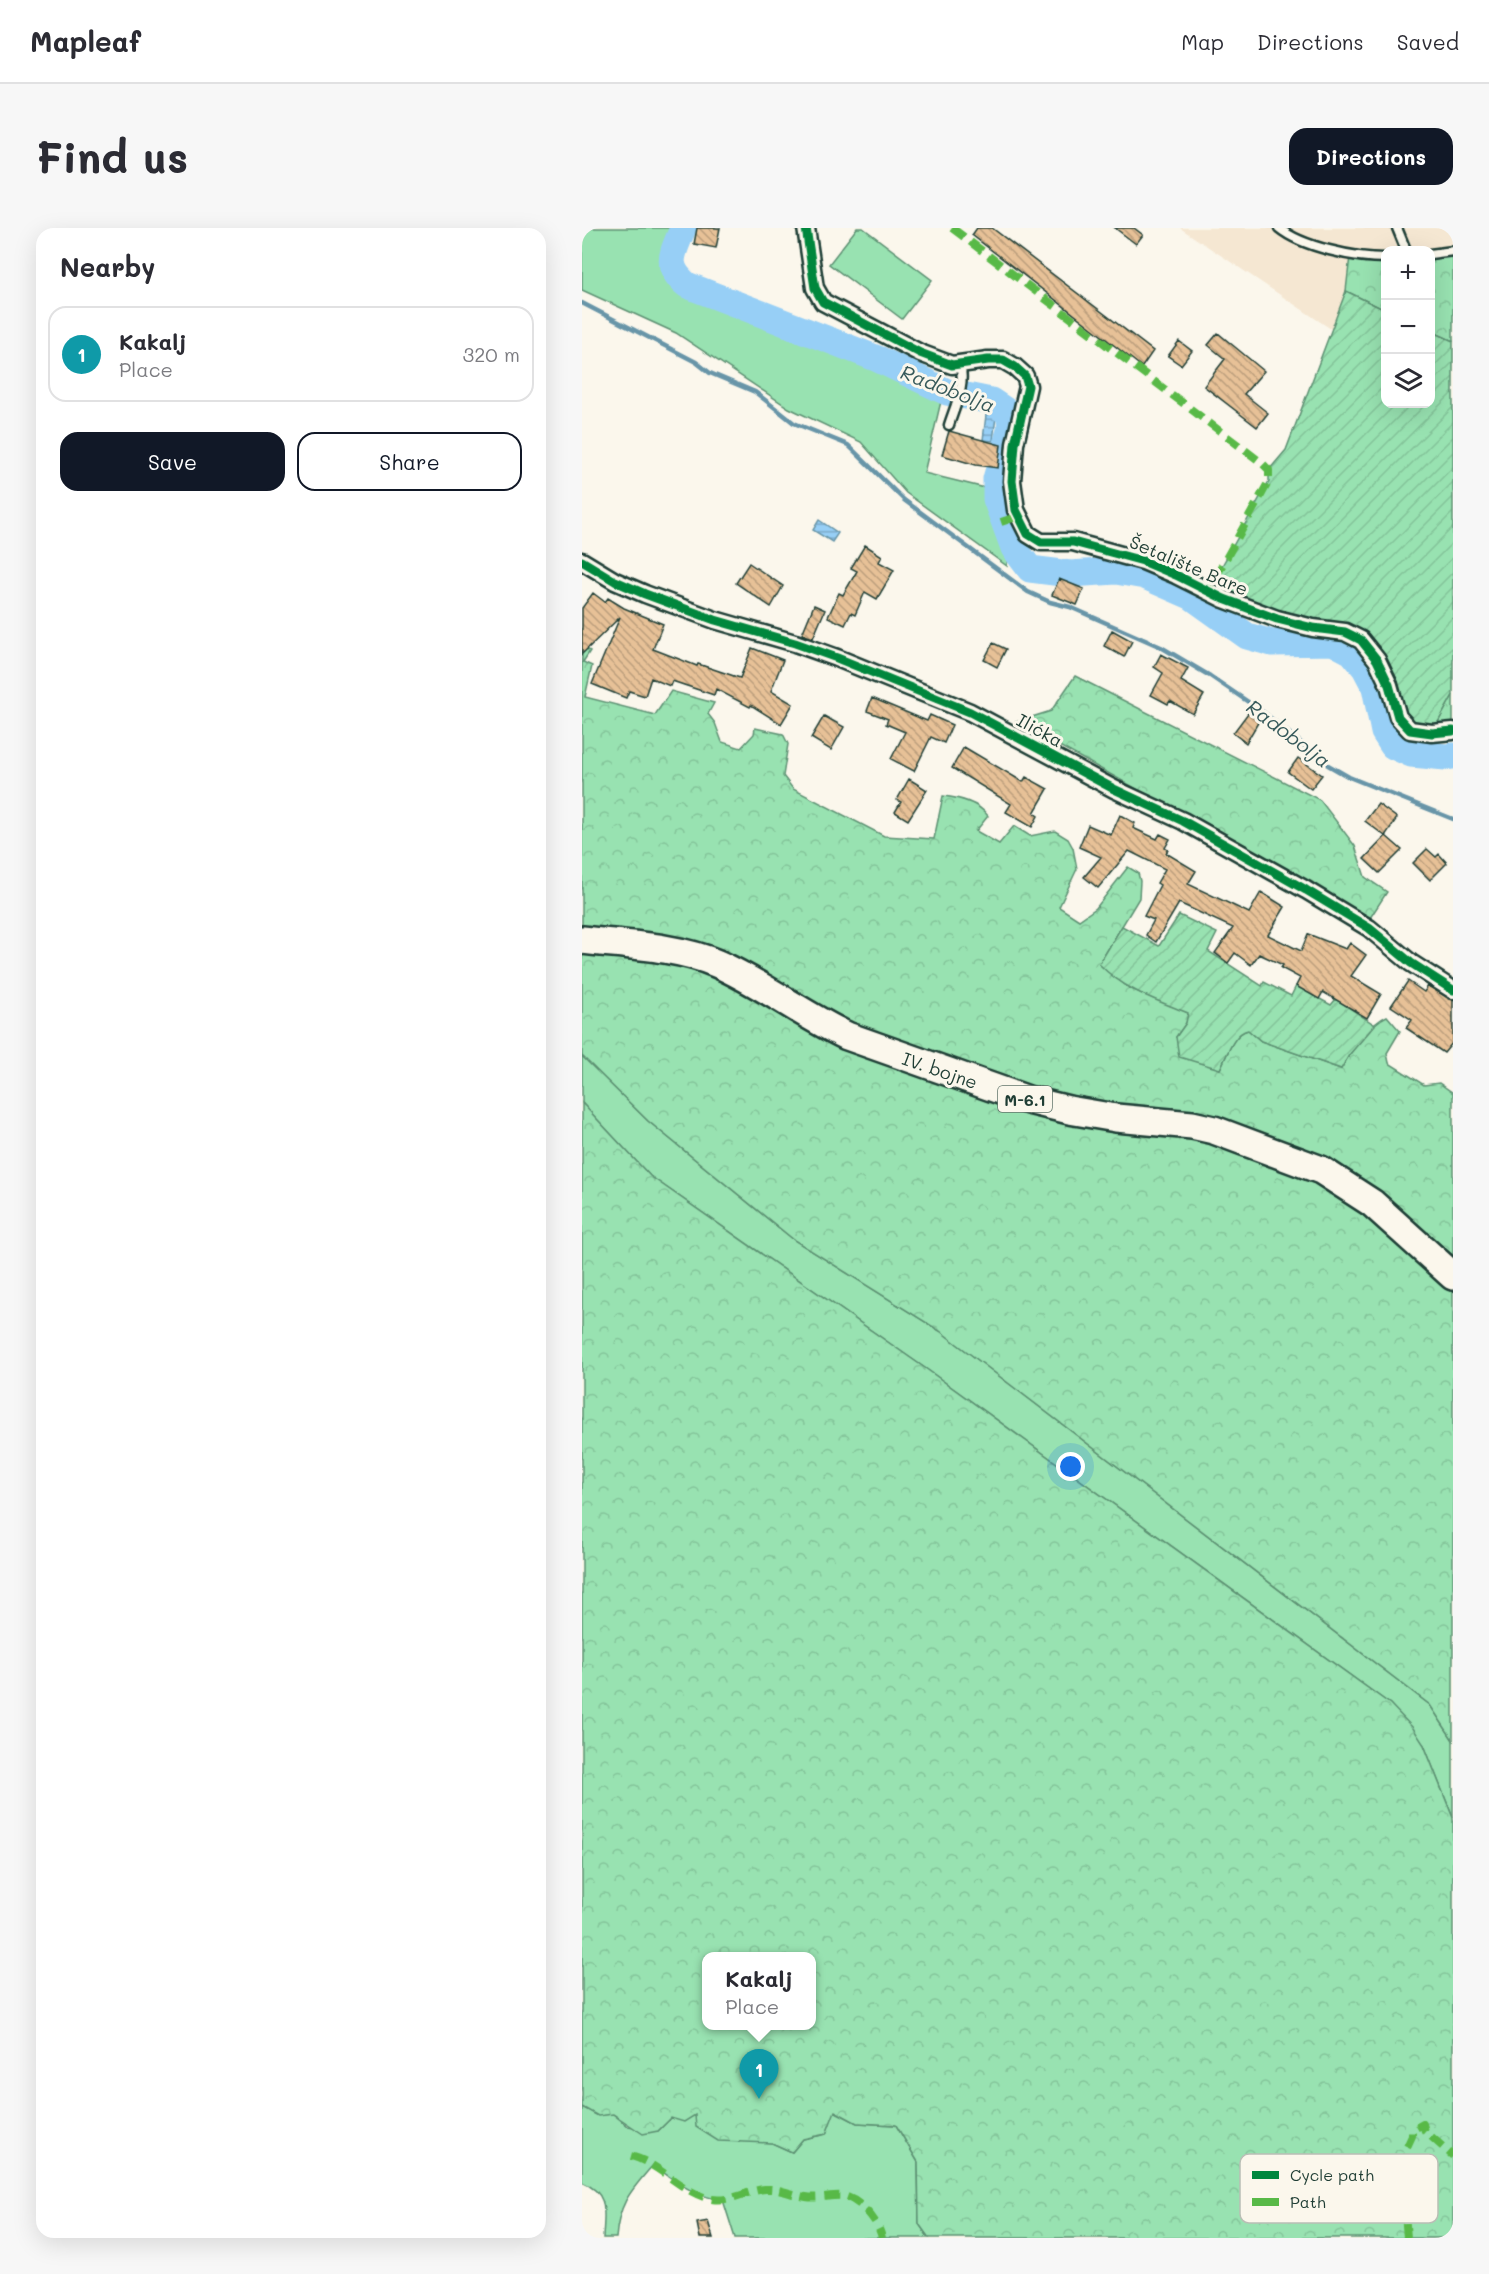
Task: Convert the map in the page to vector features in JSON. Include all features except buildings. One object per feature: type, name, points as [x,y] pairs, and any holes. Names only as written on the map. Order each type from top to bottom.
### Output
[{"type":"main road","name":"IV. bojne","points":[[582,940],[691,955],[718,964],[820,1024],[847,1036],[1028,1100],[1116,1118],[1192,1125],[1214,1130],[1321,1170],[1372,1203],[1453,1276]]},
{"type":"street","name":"Šetalište Bare","points":[[806,228],[815,288],[823,302],[920,352],[952,365],[1003,360],[1025,376],[1028,386],[1015,444],[1012,481],[1016,510],[1028,534],[1041,542],[1072,542],[1133,558],[1176,574],[1224,599],[1277,619],[1313,628],[1345,632],[1361,640],[1377,660],[1389,685],[1398,717],[1410,730],[1432,733],[1453,731]]},
{"type":"street","name":"Ilićka","points":[[582,561],[645,594],[716,620],[837,658],[970,712],[1114,789],[1183,821],[1306,890],[1369,928],[1411,963],[1453,990]]},
{"type":"lane","points":[[1279,228],[1318,246],[1350,256],[1381,258]]},
{"type":"lane","points":[[1398,228],[1405,246]]},
{"type":"lane","points":[[1435,253],[1453,251]]},
{"type":"lane","points":[[949,425],[958,399],[963,373],[960,365]]},
{"type":"shaded area","points":[[1180,228],[1453,228],[1453,256],[1435,251],[1435,246],[1381,246],[1381,263],[1352,262],[1346,291],[1331,329]]},
{"type":"green space","points":[[582,228],[673,228],[663,254],[667,276],[690,292],[942,397],[924,473],[989,489],[1007,546],[1007,566],[906,493],[861,442],[789,408],[676,333],[582,290]]},
{"type":"green space","points":[[857,228],[863,228],[932,280],[902,319],[829,264]]},
{"type":"green space","points":[[1453,251],[1453,341],[1435,333],[1435,253]]},
{"type":"green space","points":[[1350,256],[1381,258],[1381,308],[1346,291]]},
{"type":"green space","points":[[1346,291],[1381,308],[1381,408],[1435,408],[1435,333],[1453,341],[1453,695],[1432,733],[1410,730],[1361,640],[1208,591],[1269,481],[1269,470],[1286,450]]},
{"type":"green space","points":[[582,646],[590,651],[583,662],[592,666],[585,697],[655,715],[671,691],[714,703],[708,714],[715,723],[722,742],[741,748],[754,734],[755,728],[783,734],[788,744],[783,776],[793,789],[884,836],[934,839],[943,796],[968,802],[984,811],[988,816],[976,831],[999,844],[1014,826],[1030,836],[1055,831],[1068,839],[1073,848],[1077,869],[1059,907],[1079,920],[1096,908],[1128,867],[1138,873],[1139,898],[1099,964],[1129,988],[1189,1013],[1186,1023],[1176,1037],[1220,1069],[1234,1040],[1248,1030],[1261,1041],[1341,1069],[1367,1032],[1387,1016],[1400,1031],[1387,1053],[1389,1063],[1424,1085],[1439,1083],[1453,1093],[1453,1740],[1430,1705],[940,1331],[794,1240],[648,1121],[582,1056]]},
{"type":"green space","points":[[1075,676],[1320,800],[1355,846],[1365,877],[1387,892],[1370,918],[1016,722],[1051,711]]},
{"type":"green space","points":[[1453,695],[1453,731],[1432,733]]},
{"type":"green space","points":[[1179,915],[1217,933],[1208,951],[1262,986],[1264,982],[1291,996],[1296,986],[1331,1005],[1336,999],[1375,1025],[1349,1055],[1341,1069],[1261,1041],[1248,1030],[1234,1040],[1220,1069],[1179,1057],[1176,1037],[1186,1023],[1188,1013],[1130,988],[1099,964],[1122,926],[1159,946]]},
{"type":"green space","points":[[582,1056],[648,1121],[794,1240],[940,1331],[1430,1705],[1453,1740],[1453,1818],[1424,1745],[1390,1704],[925,1368],[650,1176],[582,1103]]},
{"type":"green space","points":[[582,1103],[650,1176],[925,1368],[1390,1704],[1413,1728],[1424,1745],[1453,1818],[1453,2238],[929,2238],[919,2224],[918,2162],[896,2125],[857,2123],[835,2111],[826,2134],[803,2139],[792,2152],[772,2143],[718,2141],[696,2127],[695,2115],[684,2122],[671,2118],[658,2131],[643,2134],[613,2114],[598,2116],[582,2107]]},
{"type":"green space","points":[[582,2107],[598,2115],[613,2114],[628,2126],[658,2131],[671,2118],[695,2114],[753,2141],[772,2143],[792,2152],[803,2139],[826,2134],[834,2111],[857,2123],[896,2125],[918,2162],[919,2224],[929,2238],[735,2238],[723,2200],[694,2192],[653,2165],[627,2198],[620,2215],[616,2238],[603,2238],[604,2212],[601,2198],[597,2192],[582,2182]]},
{"type":"water","points":[[986,415],[996,416],[993,441],[983,440]]},
{"type":"water","points":[[819,520],[838,533],[832,542],[813,530]]},
{"type":"waterway","name":"Radobolja","points":[[683,228],[672,259],[675,271],[687,285],[878,359],[947,392],[991,401],[1009,413],[1011,427],[996,479],[996,499],[1014,548],[1030,569],[1070,574],[1116,571],[1145,576],[1191,596],[1247,636],[1272,643],[1333,642],[1352,652],[1365,668],[1375,687],[1384,732],[1393,746],[1411,754],[1453,756]]},
{"type":"waterway","name":"Radobolja","points":[[582,303],[696,362],[710,373],[755,392],[794,423],[848,445],[904,500],[1028,592],[1050,602],[1070,607],[1161,647],[1210,676],[1263,712],[1328,765],[1349,777],[1453,819]]},
{"type":"marked path","points":[[952,228],[1269,470],[1269,481],[1208,591]]},
{"type":"marked path","points":[[1001,522],[1019,516]]},
{"type":"marked path","points":[[1406,2154],[1412,2130],[1423,2124],[1425,2131],[1453,2156]]},
{"type":"marked path","points":[[631,2156],[707,2198],[722,2199],[765,2189],[815,2198],[843,2196],[856,2202],[868,2212],[882,2238]]},
{"type":"marked path","points":[[1406,2223],[1407,2238]]},
{"type":"cycle path","points":[[806,228],[815,288],[823,302],[920,353],[952,365],[1003,360],[1025,376],[1028,386],[1015,444],[1012,481],[1016,510],[1028,534],[1041,542],[1073,542],[1143,561],[1224,599],[1277,619],[1313,628],[1345,632],[1361,640],[1377,660],[1389,685],[1398,717],[1410,730],[1432,733],[1453,731]]},
{"type":"cycle path","points":[[582,561],[615,581],[645,594],[715,620],[795,643],[837,658],[970,712],[1114,789],[1183,821],[1306,890],[1369,928],[1411,963],[1453,990]]},
{"type":"place","name":"Kakalj","points":[[759,2099]]}]
